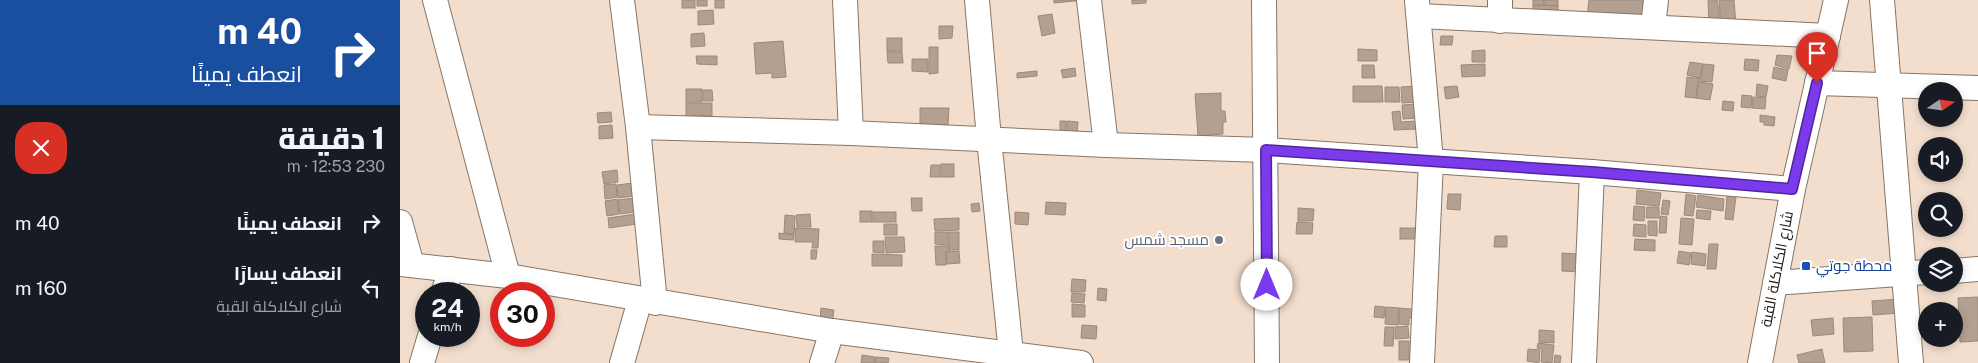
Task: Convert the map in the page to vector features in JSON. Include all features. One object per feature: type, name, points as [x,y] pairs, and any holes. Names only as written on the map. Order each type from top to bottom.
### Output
[{"type":"street","points":[[435,0],[508,276]]},
{"type":"street","points":[[622,0],[638,127],[648,301],[622,363]]},
{"type":"street","points":[[845,0],[851,133]]},
{"type":"street","points":[[977,0],[988,139],[1011,359]]},
{"type":"street","points":[[1089,0],[1106,145]]},
{"type":"street","points":[[1264,0],[1267,363]]},
{"type":"street","points":[[1653,27],[1656,0]]},
{"type":"street","name":"شارع الكلاكلة القبة","points":[[1760,363],[1792,189],[1836,0]]},
{"type":"street","points":[[1882,0],[1890,84],[1915,272],[1911,363]]},
{"type":"street","points":[[1422,363],[1431,161],[1418,8],[1500,11],[1653,27],[1828,36]]},
{"type":"street","points":[[1817,83],[1978,88]]},
{"type":"street","points":[[638,127],[851,133],[1106,145],[1266,150],[1592,172],[1792,189]]},
{"type":"street","points":[[1584,363],[1592,172]]},
{"type":"street","points":[[400,222],[406,264],[508,276],[832,332],[1011,359],[1081,363]]},
{"type":"street","points":[[447,282],[451,269]]},
{"type":"street","points":[[1963,270],[1978,269]]},
{"type":"street","points":[[1775,283],[1915,272]]},
{"type":"street","points":[[822,363],[832,332]]},
{"type":"street","points":[[422,363],[427,347]]},
{"type":"building","points":[[682,0],[695,0],[695,8],[682,8]]},
{"type":"building","points":[[697,0],[707,0],[707,6],[697,6]]},
{"type":"building","points":[[715,0],[724,0],[724,8],[715,8]]},
{"type":"building","points":[[1054,0],[1086,0],[1054,3]]},
{"type":"building","points":[[1132,0],[1146,0],[1146,3],[1132,4]]},
{"type":"building","points":[[1533,0],[1544,0],[1543,5],[1533,5]]},
{"type":"building","points":[[1544,0],[1558,0],[1558,6],[1544,5]]},
{"type":"building","points":[[1589,0],[1651,0],[1648,19],[1587,16]]},
{"type":"building","points":[[1708,0],[1717,0],[1721,24],[1709,26]]},
{"type":"building","points":[[1719,0],[1734,0],[1736,25],[1721,24]]},
{"type":"building","points":[[1533,5],[1558,6],[1558,14],[1533,13]]},
{"type":"building","points":[[713,10],[714,24],[698,25],[698,11]]},
{"type":"building","points":[[1052,14],[1055,33],[1042,36],[1038,16]]},
{"type":"building","points":[[939,26],[953,26],[952,38],[939,39]]},
{"type":"building","points":[[704,33],[705,46],[691,47],[691,34]]},
{"type":"building","points":[[1441,36],[1453,36],[1452,45],[1440,45]]},
{"type":"building","points":[[887,38],[902,38],[902,51],[887,51]]},
{"type":"building","points":[[783,41],[786,77],[772,78],[772,73],[756,74],[754,43]]},
{"type":"building","points":[[929,47],[938,47],[938,73],[929,74]]},
{"type":"building","points":[[1358,49],[1377,50],[1377,61],[1358,61]]},
{"type":"building","points":[[1485,50],[1485,62],[1472,62],[1472,51]]},
{"type":"building","points":[[887,52],[902,52],[903,63],[888,63]]},
{"type":"building","points":[[1777,55],[1792,56],[1789,69],[1775,65]]},
{"type":"building","points":[[696,56],[717,56],[717,65],[697,64]]},
{"type":"building","points":[[912,59],[928,59],[928,72],[912,71]]},
{"type":"building","points":[[1745,59],[1759,60],[1758,71],[1744,70]]},
{"type":"building","points":[[1690,62],[1703,64],[1700,78],[1687,75]]},
{"type":"building","points":[[1485,64],[1485,76],[1462,77],[1461,65]]},
{"type":"building","points":[[1703,64],[1714,65],[1712,82],[1698,81],[1696,98],[1685,97],[1687,77],[1701,79]]},
{"type":"building","points":[[1362,65],[1374,65],[1375,78],[1362,78]]},
{"type":"building","points":[[1774,67],[1788,70],[1786,81],[1772,78]]},
{"type":"building","points":[[1075,68],[1076,76],[1063,78],[1061,70]]},
{"type":"building","points":[[1037,71],[1037,76],[1017,78],[1017,73]]},
{"type":"building","points":[[1699,82],[1713,84],[1710,100],[1696,98]]},
{"type":"building","points":[[1757,84],[1768,86],[1766,97],[1756,96]]},
{"type":"building","points":[[1353,86],[1382,86],[1383,102],[1353,102]]},
{"type":"building","points":[[1416,86],[1417,102],[1402,103],[1401,87]]},
{"type":"building","points":[[1457,86],[1459,97],[1446,99],[1444,87]]},
{"type":"building","points":[[1385,87],[1399,87],[1400,102],[1385,102]]},
{"type":"building","points":[[686,89],[702,89],[702,102],[686,102]]},
{"type":"building","points":[[703,90],[712,90],[713,101],[703,101]]},
{"type":"building","points":[[1221,93],[1221,111],[1225,111],[1226,122],[1223,122],[1223,134],[1198,136],[1195,94]]},
{"type":"building","points":[[1742,95],[1752,96],[1751,108],[1741,107]]},
{"type":"building","points":[[1753,97],[1766,98],[1765,109],[1752,108]]},
{"type":"building","points":[[1723,101],[1734,102],[1733,111],[1722,110]]},
{"type":"building","points":[[686,103],[712,103],[712,116],[686,116]]},
{"type":"building","points":[[1416,104],[1418,118],[1403,119],[1402,105]]},
{"type":"building","points":[[920,108],[949,108],[948,125],[920,125]]},
{"type":"building","points":[[1400,111],[1401,122],[1417,121],[1417,129],[1394,130],[1392,112]]},
{"type":"building","points":[[611,112],[612,122],[598,123],[597,113]]},
{"type":"building","points":[[1760,115],[1775,117],[1774,126],[1764,125],[1764,122],[1760,122]]},
{"type":"building","points":[[1060,121],[1066,121],[1066,132],[1060,131]]},
{"type":"building","points":[[1067,121],[1078,122],[1077,137],[1067,136]]},
{"type":"building","points":[[612,125],[613,138],[599,139],[599,126]]},
{"type":"building","points":[[941,164],[954,164],[954,177],[941,177]]},
{"type":"building","points":[[931,165],[940,165],[940,177],[930,177]]},
{"type":"building","points":[[617,170],[618,182],[604,184],[602,172]]},
{"type":"building","points":[[633,183],[634,196],[618,198],[617,185]]},
{"type":"building","points":[[616,184],[617,197],[605,199],[604,185]]},
{"type":"building","points":[[1637,190],[1661,193],[1659,206],[1636,204]]},
{"type":"building","points":[[1448,194],[1461,194],[1460,210],[1447,209]]},
{"type":"building","points":[[1686,194],[1696,196],[1693,216],[1684,215]]},
{"type":"building","points":[[1698,195],[1724,199],[1723,211],[1696,207]]},
{"type":"building","points":[[1727,196],[1736,197],[1733,220],[1725,219]]},
{"type":"building","points":[[635,198],[636,212],[620,214],[618,200]]},
{"type":"building","points":[[911,198],[922,198],[922,211],[912,211]]},
{"type":"building","points":[[617,199],[619,214],[607,216],[605,201]]},
{"type":"building","points":[[1663,200],[1670,201],[1668,215],[1661,214]]},
{"type":"building","points":[[1046,202],[1066,203],[1065,215],[1045,214]]},
{"type":"building","points":[[979,203],[980,211],[972,212],[971,204]]},
{"type":"building","points":[[1634,206],[1645,207],[1644,221],[1633,220]]},
{"type":"building","points":[[1647,207],[1659,207],[1659,218],[1646,218]]},
{"type":"building","points":[[1298,208],[1314,209],[1313,221],[1298,221]]},
{"type":"building","points":[[1697,210],[1711,211],[1710,220],[1696,218]]},
{"type":"building","points":[[860,211],[872,211],[872,222],[860,222]]},
{"type":"building","points":[[873,212],[896,212],[896,222],[873,222]]},
{"type":"building","points":[[1015,212],[1029,213],[1028,225],[1015,224]]},
{"type":"building","points":[[636,214],[637,224],[609,228],[608,218]]},
{"type":"building","points":[[810,214],[811,227],[797,227],[796,215]]},
{"type":"building","points":[[785,215],[795,216],[794,234],[784,233]]},
{"type":"building","points":[[1660,216],[1667,217],[1666,233],[1659,233]]},
{"type":"building","points":[[959,218],[959,230],[935,231],[934,219]]},
{"type":"building","points":[[1681,218],[1694,219],[1692,245],[1679,244]]},
{"type":"building","points":[[1648,221],[1657,221],[1657,236],[1648,235]]},
{"type":"building","points":[[1297,222],[1313,223],[1312,234],[1296,234]]},
{"type":"building","points":[[884,224],[897,224],[897,235],[884,235]]},
{"type":"building","points":[[1634,224],[1646,225],[1646,237],[1633,236]]},
{"type":"building","points":[[795,228],[819,229],[818,248],[812,248],[813,242],[795,242]]},
{"type":"building","points":[[1400,228],[1420,228],[1420,239],[1400,239]]},
{"type":"building","points":[[935,232],[948,232],[948,245],[935,244]]},
{"type":"building","points":[[949,232],[959,232],[959,250],[949,250]]},
{"type":"building","points":[[779,233],[794,235],[793,240],[779,239]]},
{"type":"building","points":[[1495,236],[1507,236],[1507,247],[1494,247]]},
{"type":"building","points":[[885,237],[904,237],[905,252],[886,253]]},
{"type":"building","points":[[1635,239],[1655,240],[1655,251],[1634,250]]},
{"type":"building","points":[[873,241],[884,241],[884,253],[873,252]]},
{"type":"building","points":[[1709,244],[1718,244],[1716,269],[1707,269]]},
{"type":"building","points":[[935,246],[949,246],[949,251],[946,251],[946,265],[936,265]]},
{"type":"building","points":[[811,250],[817,250],[816,259],[811,259]]},
{"type":"building","points":[[959,251],[960,263],[947,264],[946,252]]},
{"type":"building","points":[[1679,251],[1691,253],[1689,265],[1677,263]]},
{"type":"building","points":[[1692,252],[1706,254],[1705,266],[1691,264]]},
{"type":"building","points":[[1562,253],[1579,254],[1579,272],[1562,271]]},
{"type":"building","points":[[872,254],[902,255],[902,266],[872,266]]},
{"type":"building","points":[[1072,279],[1086,280],[1085,292],[1071,292]]},
{"type":"building","points":[[1098,288],[1107,289],[1106,301],[1097,300]]},
{"type":"building","points":[[1072,293],[1085,294],[1084,303],[1071,302]]},
{"type":"building","points":[[1978,297],[1978,341],[1963,342],[1963,302],[1958,302],[1958,298]]},
{"type":"building","points":[[1899,299],[1900,313],[1873,315],[1872,301]]},
{"type":"building","points":[[1072,304],[1085,305],[1085,317],[1072,317]]},
{"type":"building","points":[[1375,306],[1385,307],[1384,318],[1374,317]]},
{"type":"building","points":[[1386,307],[1399,308],[1398,325],[1385,324]]},
{"type":"building","points":[[821,308],[834,310],[832,323],[820,321]]},
{"type":"building","points":[[1399,308],[1422,310],[1422,318],[1409,318],[1409,325],[1399,324]]},
{"type":"building","points":[[1872,317],[1873,351],[1844,352],[1843,318]]},
{"type":"building","points":[[1833,318],[1834,334],[1813,336],[1811,320]]},
{"type":"building","points":[[1082,325],[1097,326],[1096,339],[1081,338]]},
{"type":"building","points":[[1408,326],[1409,338],[1395,339],[1395,327]]},
{"type":"building","points":[[1385,327],[1394,327],[1393,346],[1384,346]]},
{"type":"building","points":[[1539,330],[1554,331],[1554,343],[1539,342]]},
{"type":"building","points":[[1399,341],[1409,341],[1409,360],[1399,360]]},
{"type":"building","points":[[1538,343],[1554,345],[1552,363],[1541,362],[1542,349],[1537,348]]},
{"type":"building","points":[[1528,349],[1540,350],[1539,363],[1527,361]]},
{"type":"building","points":[[1822,349],[1825,363],[1799,363],[1797,355]]},
{"type":"building","points":[[862,355],[875,357],[874,363],[861,363]]},
{"type":"building","points":[[1555,355],[1561,356],[1560,363],[1554,363]]},
{"type":"building","points":[[876,357],[889,358],[888,363],[875,363]]},
{"type":"place","name":"مسجد شمس","points":[[1219,240]]},
{"type":"place","name":"محطة جوتي","points":[[1806,266]]},
{"type":"route","points":[[1267,285],[1266,150],[1592,172],[1792,189],[1817,83]]}]
